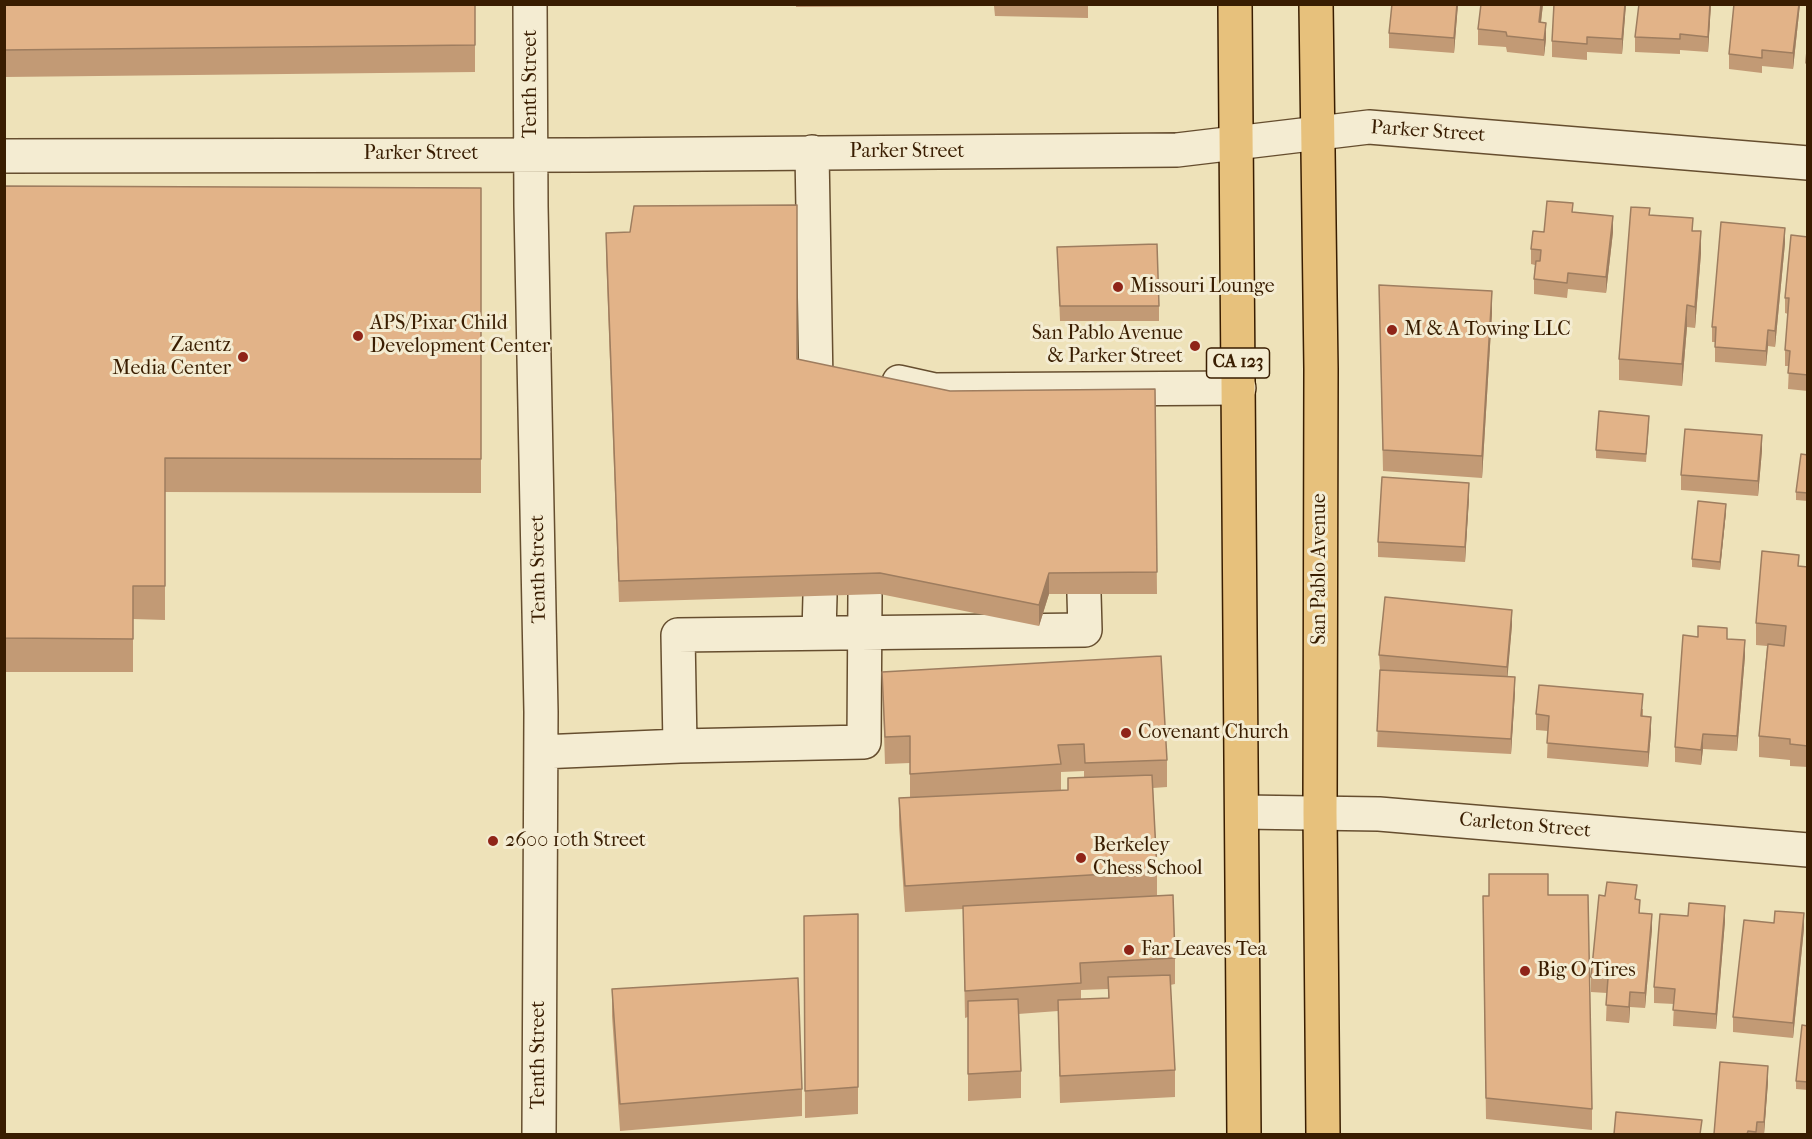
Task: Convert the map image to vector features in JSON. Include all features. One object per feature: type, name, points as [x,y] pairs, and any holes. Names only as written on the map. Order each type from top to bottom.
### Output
[{"type":"main road","name":"CA 123","points":[[1235,4],[1244,1134]]},
{"type":"main road","name":"San Pablo Avenue","points":[[1316,4],[1321,369],[1320,813],[1323,1134]]},
{"type":"street","name":"Tenth Street","points":[[531,4],[531,154],[541,752],[539,1134]]},
{"type":"street","name":"Parker Street","points":[[4,156],[586,155],[1177,150],[1369,127],[1808,163]]},
{"type":"street","points":[[812,152],[806,299],[837,374],[935,390],[1079,400],[1239,388]]},
{"type":"street","points":[[680,746],[678,635],[1085,630],[1084,594]]},
{"type":"street","points":[[541,752],[864,742],[865,595]]},
{"type":"street","points":[[819,633],[820,596]]},
{"type":"street","name":"Carleton Street","points":[[1243,812],[1379,814],[1808,850]]},
{"type":"building","points":[[4,4],[475,4],[475,45],[4,50]]},
{"type":"building","points":[[1392,4],[1457,4],[1454,38],[1389,33]]},
{"type":"building","points":[[1481,4],[1541,4],[1539,22],[1546,23],[1544,40],[1507,36],[1506,32],[1478,29]]},
{"type":"building","points":[[1554,4],[1625,4],[1622,39],[1587,37],[1587,44],[1552,41]]},
{"type":"building","points":[[1639,4],[1710,4],[1708,37],[1680,34],[1680,39],[1635,37]]},
{"type":"building","points":[[1734,4],[1799,4],[1793,53],[1762,50],[1762,58],[1729,54]]},
{"type":"building","points":[[1808,37],[1808,63],[1806,63]]},
{"type":"building","name":"Zaentz Media Center","points":[[4,186],[481,188],[481,459],[165,458],[165,586],[133,586],[133,639],[4,638]]},
{"type":"building","points":[[1547,201],[1573,203],[1572,212],[1613,216],[1606,277],[1568,273],[1567,283],[1534,279],[1536,261],[1540,261],[1541,250],[1531,249],[1533,231],[1544,232]]},
{"type":"building","points":[[797,205],[797,359],[950,391],[1155,389],[1157,572],[1049,573],[1039,605],[880,573],[619,581],[606,233],[630,232],[634,206]]},
{"type":"building","points":[[1631,207],[1650,208],[1649,215],[1693,218],[1692,231],[1701,231],[1695,307],[1687,305],[1682,364],[1619,359]]},
{"type":"building","points":[[1721,222],[1785,228],[1775,331],[1768,330],[1766,351],[1715,347],[1716,327],[1712,327]]},
{"type":"building","points":[[1791,235],[1808,237],[1808,375],[1788,373],[1790,351],[1785,350],[1789,298],[1785,298]]},
{"type":"building","points":[[1157,244],[1159,306],[1060,306],[1057,247]]},
{"type":"building","points":[[1379,285],[1492,291],[1482,456],[1383,450]]},
{"type":"building","points":[[1599,411],[1649,416],[1646,454],[1596,450]]},
{"type":"building","points":[[1685,429],[1762,435],[1758,481],[1681,475]]},
{"type":"building","points":[[1801,454],[1808,455],[1808,493],[1796,492]]},
{"type":"building","points":[[1382,477],[1469,483],[1465,547],[1378,542]]},
{"type":"building","points":[[1698,501],[1726,504],[1720,562],[1692,559]]},
{"type":"building","points":[[1762,551],[1799,555],[1798,566],[1808,567],[1808,746],[1790,744],[1790,739],[1759,736],[1768,644],[1784,646],[1786,626],[1756,623]]},
{"type":"building","points":[[1385,597],[1512,610],[1507,667],[1379,655]]},
{"type":"building","points":[[1698,626],[1727,628],[1727,639],[1745,640],[1737,736],[1703,734],[1701,750],[1675,747],[1683,635],[1698,637]]},
{"type":"building","points":[[1161,656],[1167,760],[1085,763],[1084,744],[1058,745],[1061,764],[910,774],[910,736],[885,737],[882,672]]},
{"type":"building","points":[[1380,670],[1515,677],[1511,739],[1377,731]]},
{"type":"building","points":[[1539,685],[1643,694],[1641,716],[1651,717],[1648,752],[1547,743],[1549,716],[1536,714]]},
{"type":"building","points":[[1152,775],[1157,871],[905,886],[899,798],[1068,790],[1068,778]]},
{"type":"building","points":[[1489,874],[1548,874],[1548,895],[1588,895],[1592,1109],[1486,1098],[1483,896],[1489,896]]},
{"type":"building","points":[[1607,882],[1637,885],[1635,899],[1640,900],[1639,913],[1652,914],[1645,993],[1630,992],[1629,1007],[1606,1005],[1608,978],[1591,977],[1599,895],[1605,896]]},
{"type":"building","points":[[1173,895],[1175,958],[1080,963],[1081,983],[965,991],[963,906]]},
{"type":"building","points":[[1689,903],[1725,906],[1716,1014],[1673,1010],[1675,989],[1654,987],[1660,914],[1688,916]]},
{"type":"building","points":[[1775,911],[1804,913],[1793,1023],[1733,1017],[1744,920],[1774,923]]},
{"type":"building","points":[[858,914],[858,1087],[805,1091],[804,916]]},
{"type":"building","points":[[1170,975],[1175,1070],[1060,1076],[1058,1000],[1109,998],[1108,977]]},
{"type":"building","points":[[798,978],[802,1089],[620,1104],[612,989]]},
{"type":"building","points":[[1018,999],[1021,1071],[968,1074],[968,1001]]},
{"type":"building","points":[[1802,1025],[1808,1026],[1808,1082],[1796,1081]]},
{"type":"building","points":[[1720,1062],[1768,1066],[1764,1122],[1757,1122],[1756,1132],[1714,1134]]},
{"type":"building","points":[[1616,1112],[1702,1120],[1700,1134],[1614,1134]]},
{"type":"place","name":"Missouri Lounge","points":[[1118,287]]},
{"type":"place","name":"M & A Towing LLC","points":[[1392,330]]},
{"type":"place","name":"APS/Pixar Child Development Center","points":[[358,336]]},
{"type":"place","name":"San Pablo Avenue & Parker Street","points":[[1195,346]]},
{"type":"place","name":"Zaentz Media Center","points":[[243,357]]},
{"type":"place","name":"Covenant Church","points":[[1126,733]]},
{"type":"place","name":"2600 10th Street","points":[[493,841]]},
{"type":"place","name":"Berkeley Chess School","points":[[1081,858]]},
{"type":"place","name":"Far Leaves Tea","points":[[1129,950]]},
{"type":"place","name":"Big O Tires","points":[[1525,971]]}]
